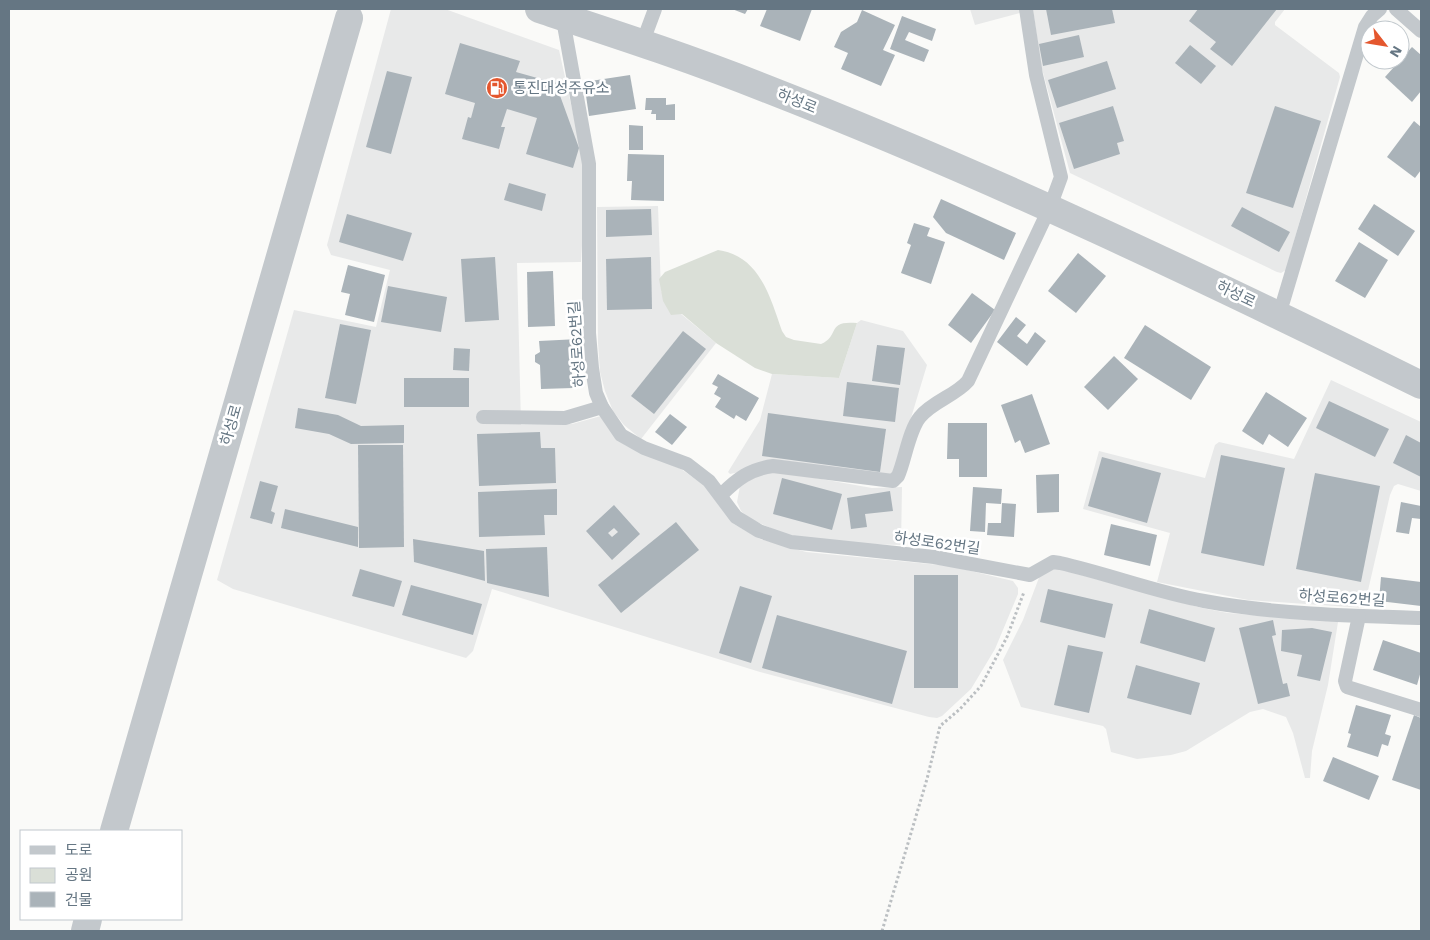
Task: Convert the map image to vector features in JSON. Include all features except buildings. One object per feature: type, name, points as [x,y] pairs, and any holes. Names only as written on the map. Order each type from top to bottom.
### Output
[{"type":"street","name":"하성로","points":[[559,11],[648,28],[774,92],[1144,235],[1421,369]]},
{"type":"street","name":"하성로","points":[[114,830],[345,12]]},
{"type":"street","name":"하성로","points":[[1052,201],[1204,279],[1421,384]]},
{"type":"lane","points":[[721,495],[744,474],[772,466],[887,482],[896,480],[914,427],[921,415],[960,389],[972,373],[1060,183],[1061,171],[1036,75],[1026,9]]},
{"type":"lane","points":[[1283,302],[1365,27],[1372,16],[1380,9]]},
{"type":"lane","points":[[1396,9],[1421,31]]},
{"type":"lane","name":"하성로62번길","points":[[559,11],[589,164],[590,333],[596,393],[602,407],[621,434],[631,442],[687,464],[709,480],[729,509],[746,525],[791,542],[934,557],[1030,574],[1053,562],[1060,563],[1205,601],[1359,616],[1421,618]]},
{"type":"lane","points":[[483,416],[565,418],[602,407]]},
{"type":"lane","points":[[1359,616],[1345,681],[1347,687],[1421,710]]},
{"type":"path","points":[[882,931],[928,779],[940,726],[971,698],[996,661],[1016,616],[1030,574]]},
{"type":"shaded area","points":[[391,9],[445,9],[559,50],[582,154],[584,213],[581,262],[517,263],[521,425],[572,424],[601,416],[625,445],[681,469],[694,478],[706,487],[734,524],[760,539],[806,552],[950,566],[1013,581],[1018,588],[1018,594],[995,649],[971,689],[942,716],[937,718],[929,717],[760,672],[492,589],[473,651],[466,658],[233,589],[217,580],[294,310],[376,327],[390,270],[331,255],[327,245]]},
{"type":"shaded area","points":[[970,9],[1020,9],[1020,13],[975,25]]},
{"type":"shaded area","points":[[1033,9],[1285,9],[1275,22],[1275,25],[1339,73],[1340,77],[1286,270],[1281,273],[1277,272],[1070,173],[1041,65]]},
{"type":"shaded area","points":[[658,206],[661,291],[681,314],[716,343],[641,439],[624,425],[613,411],[600,372],[597,207]]},
{"type":"shaded area","points":[[861,320],[903,331],[927,365],[894,474],[739,472],[730,474],[728,472],[760,420],[772,374],[839,378],[857,323]]},
{"type":"shaded area","points":[[1331,380],[1421,422],[1421,491],[1398,484],[1394,486],[1390,495],[1364,608],[1248,600],[1157,582],[1170,533],[1083,509],[1099,451],[1205,478],[1215,445],[1219,442],[1294,459]]},
{"type":"shaded area","points":[[782,472],[872,488],[902,487],[901,545],[864,544],[789,536],[750,519],[741,511],[737,502],[740,486],[762,473]]},
{"type":"shaded area","points":[[1056,568],[1202,608],[1228,613],[1338,622],[1328,685],[1312,751],[1310,778],[1305,778],[1293,733],[1286,717],[1263,709],[1250,712],[1186,751],[1171,755],[1137,759],[1111,752],[1106,729],[1103,726],[1021,707],[1003,660],[1023,620],[1040,575]]},
{"type":"green space","points":[[718,250],[744,260],[754,269],[768,292],[786,337],[821,344],[827,341],[837,326],[857,323],[839,378],[772,374],[755,368],[716,343],[682,314],[671,315],[663,301],[659,279],[665,272]]},
{"type":"place","name":"통진대성주유소","points":[[497,88]]}]
